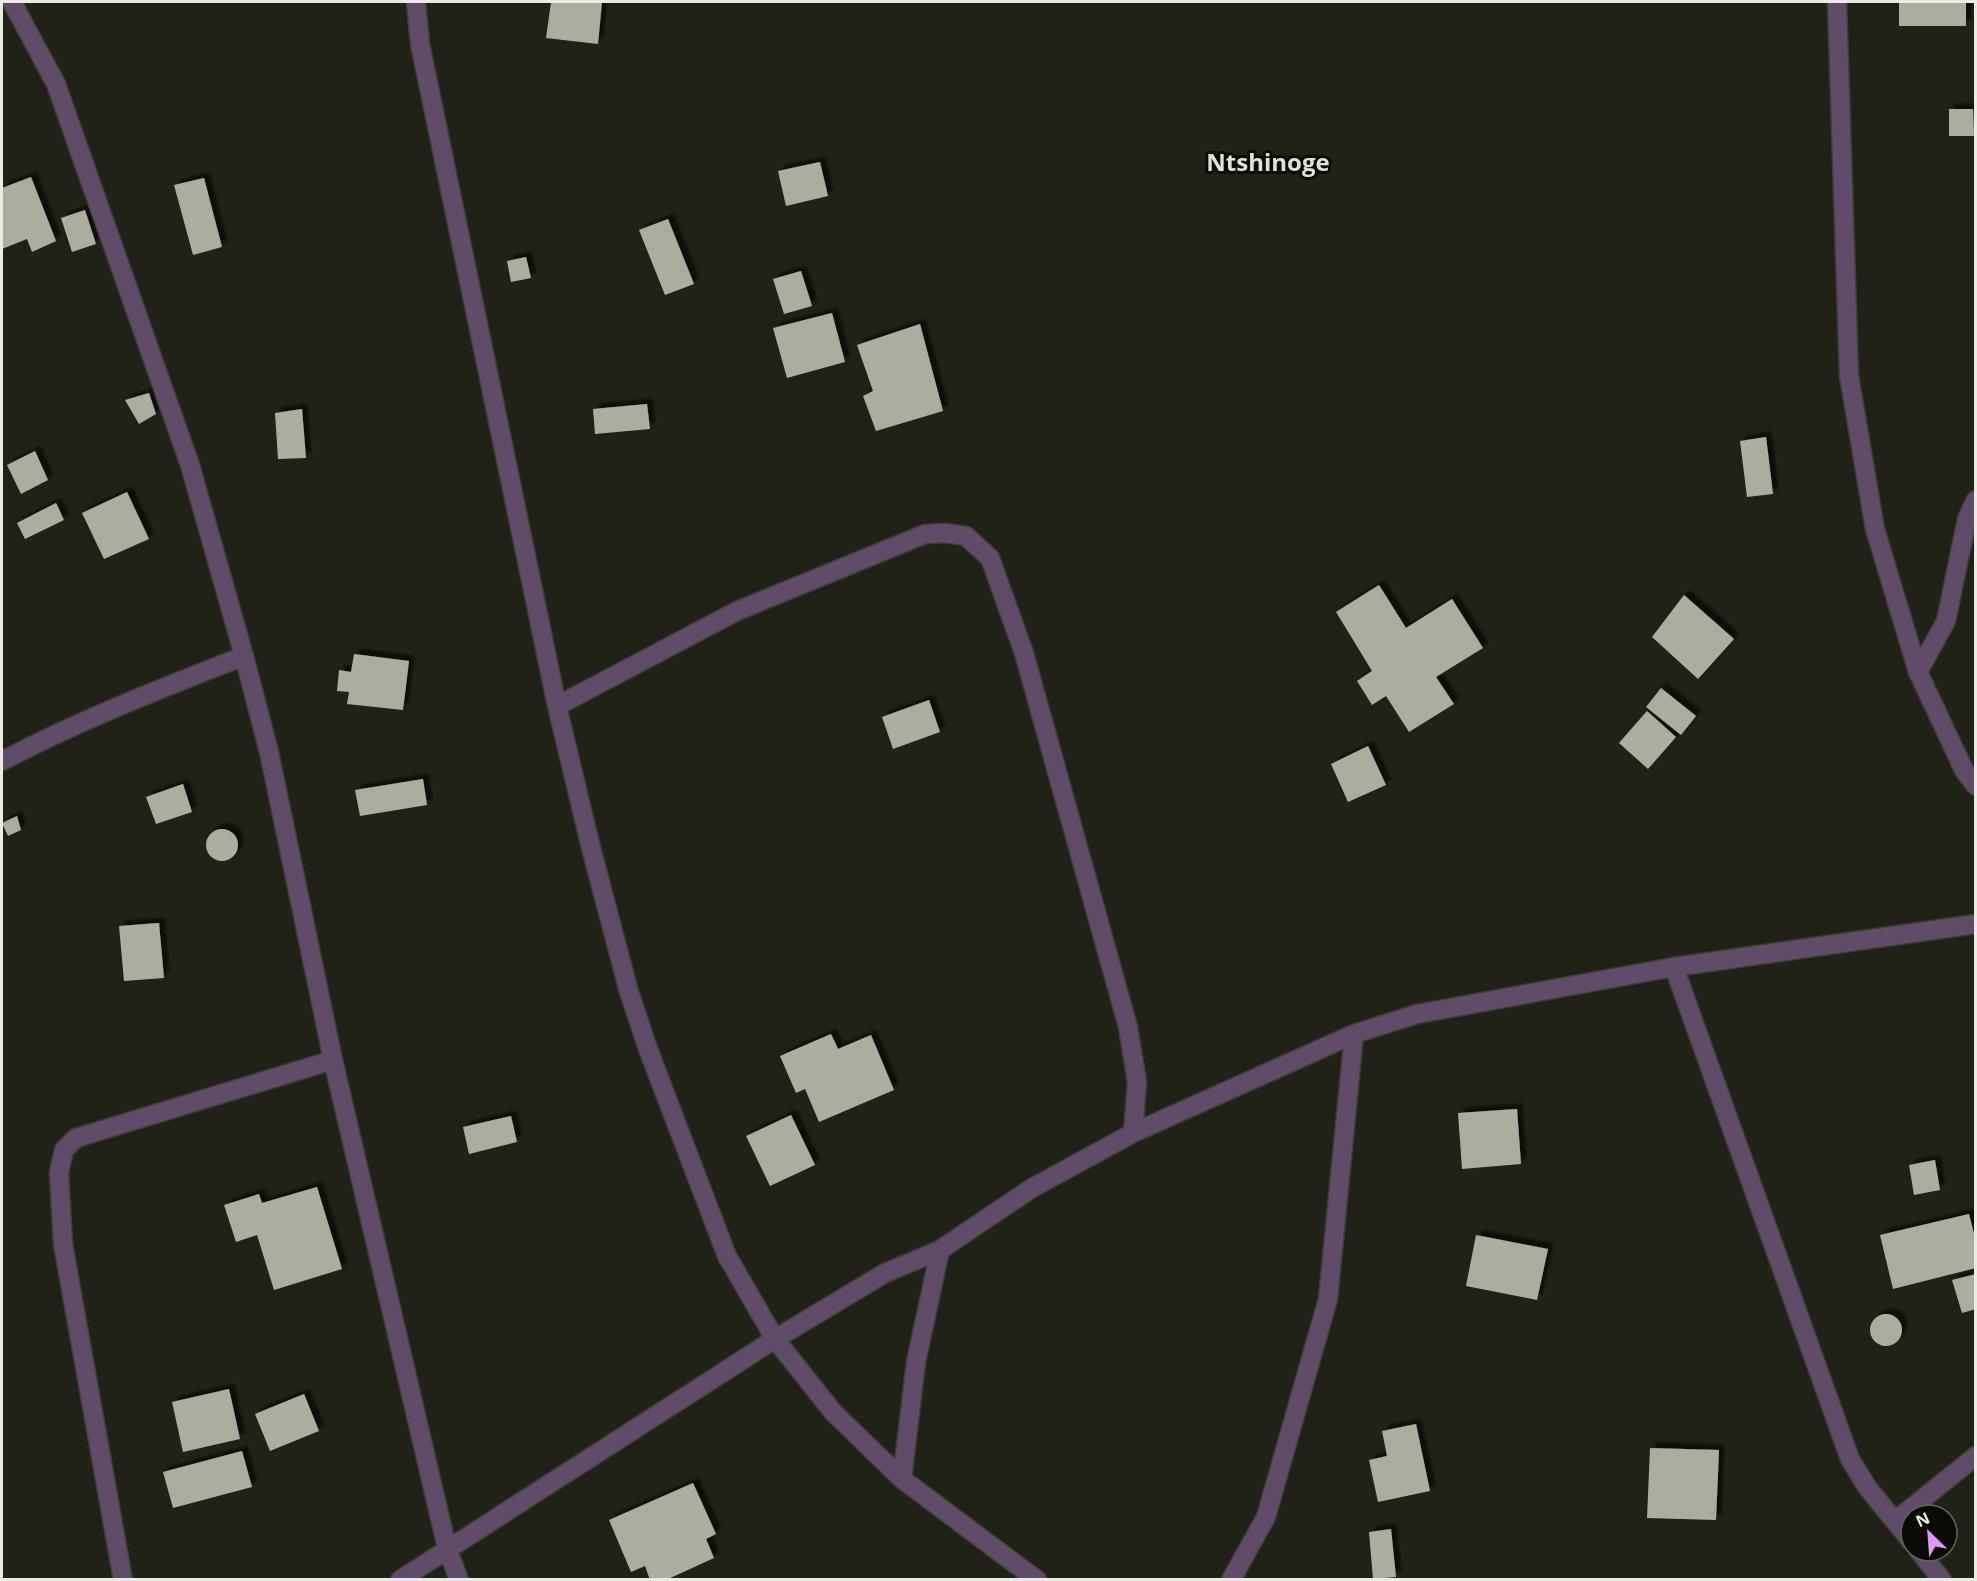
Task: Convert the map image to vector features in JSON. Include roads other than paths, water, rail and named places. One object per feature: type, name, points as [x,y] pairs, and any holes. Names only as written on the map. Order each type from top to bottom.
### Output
[{"type":"street","points":[[12,2],[56,84],[190,465],[269,752],[333,1060],[447,1548],[459,1580]]},
{"type":"street","points":[[416,2],[420,44],[557,706],[629,992],[648,1049],[727,1257],[775,1339],[833,1412],[902,1479],[1037,1580]]},
{"type":"street","points":[[1837,2],[1849,376],[1875,529],[1918,672],[1964,770],[1976,786]]},
{"type":"street","points":[[1918,672],[1946,621],[1966,519],[1976,500]]},
{"type":"street","points":[[557,706],[737,611],[925,534],[945,533],[966,537],[990,558],[1024,653],[1075,834],[1128,1027],[1137,1082],[1133,1133]]},
{"type":"street","points":[[2,761],[148,693],[244,656]]},
{"type":"street","points":[[400,1580],[775,1339],[885,1273],[940,1250],[1032,1188],[1133,1133],[1354,1034],[1417,1014],[1674,967],[1976,924]]},
{"type":"street","points":[[1674,967],[1850,1459],[1867,1487],[1899,1526]]},
{"type":"street","points":[[1232,1580],[1266,1517],[1328,1299],[1354,1034]]},
{"type":"street","points":[[123,1580],[63,1244],[59,1173],[64,1150],[76,1138],[333,1060]]},
{"type":"street","points":[[902,1479],[916,1362],[940,1250]]},
{"type":"street","points":[[1895,1521],[1976,1456]]},
{"type":"street","points":[[1929,1563],[1942,1580]]},
{"type":"district","name":"Ntshinoge","points":[[1268,163]]}]
